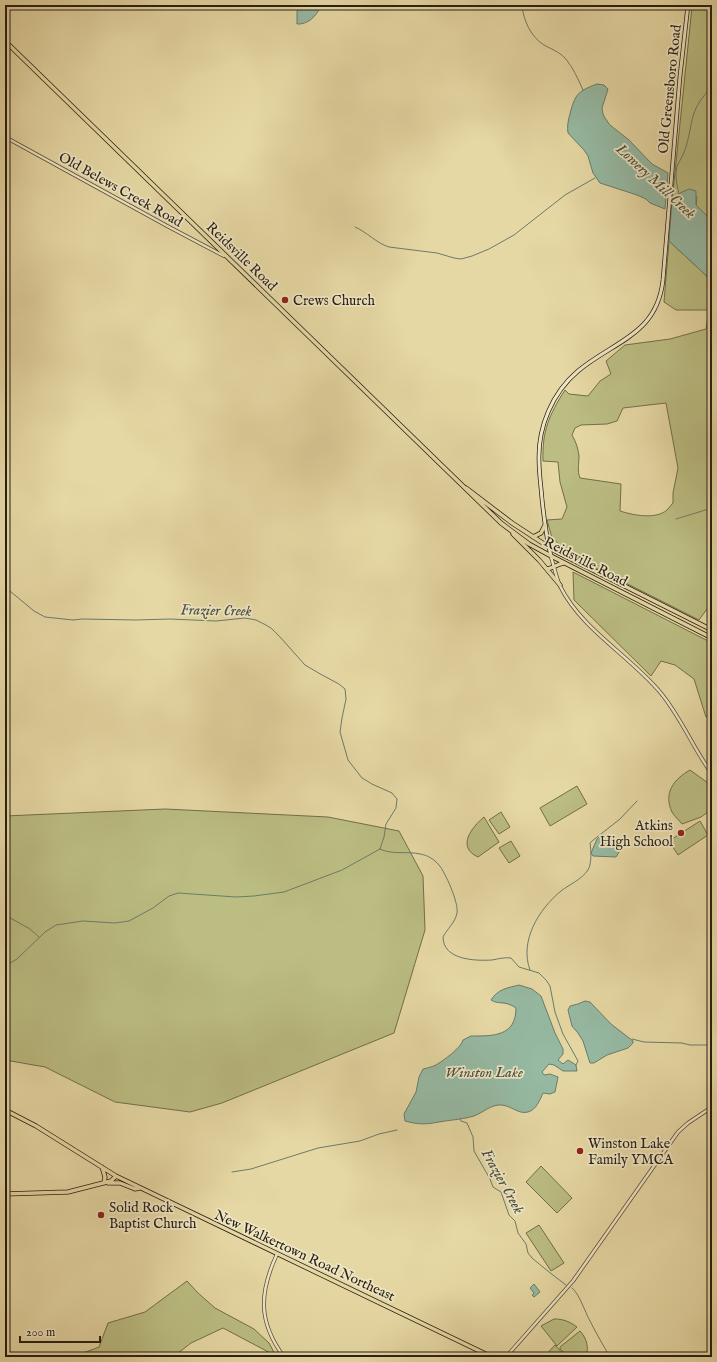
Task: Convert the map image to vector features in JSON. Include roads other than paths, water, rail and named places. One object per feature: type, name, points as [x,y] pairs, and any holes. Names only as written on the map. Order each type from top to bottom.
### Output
[{"type":"main road","name":"Old Greensboro Road","points":[[551,556],[545,525],[539,473],[539,454],[542,432],[548,413],[559,392],[572,377],[592,360],[635,333],[644,325],[653,312],[660,297],[688,5]]},
{"type":"main road","name":"Reidsville Road","points":[[5,41],[464,486],[509,521],[549,547],[712,630]]},
{"type":"main road","name":"Reidsville Road","points":[[464,486],[473,497],[508,529],[529,544],[712,638]]},
{"type":"main road","points":[[532,537],[541,533],[545,525]]},
{"type":"main road","points":[[508,529],[547,569],[560,585]]},
{"type":"main road","points":[[547,569],[554,568],[558,564],[564,563]]},
{"type":"main road","name":"New Walkertown Road Northeast","points":[[5,1110],[36,1126],[116,1176],[492,1357]]},
{"type":"main road","points":[[102,1167],[105,1177],[104,1183]]},
{"type":"main road","points":[[5,1194],[68,1192],[111,1181],[116,1176]]},
{"type":"main road","points":[[104,1183],[120,1183],[135,1189],[140,1188]]},
{"type":"street","name":"Old Belews Creek Road","points":[[5,136],[228,258]]},
{"type":"street","points":[[551,556],[560,585],[571,603],[583,618],[660,692],[675,712],[712,774]]},
{"type":"street","points":[[506,1357],[564,1292],[678,1132],[688,1123],[712,1107]]},
{"type":"street","points":[[277,1254],[266,1280],[264,1305],[265,1317],[269,1332],[275,1345],[284,1357]]},
{"type":"water","points":[[299,5],[318,5],[320,7],[317,14],[311,19],[304,23],[297,24],[297,12]]},
{"type":"water","points":[[597,84],[604,85],[608,89],[602,108],[603,114],[610,125],[629,140],[652,164],[668,173],[665,209],[650,203],[646,199],[637,195],[600,183],[593,173],[588,156],[568,133],[572,107],[578,94],[581,91]]},
{"type":"water","points":[[689,189],[696,191],[696,205],[712,221],[712,281],[669,241],[672,201],[680,193]]},
{"type":"water","points":[[601,835],[611,836],[618,842],[621,849],[616,857],[593,856],[591,853],[597,839]]},
{"type":"water","name":"Winston Lake","points":[[519,985],[532,989],[541,996],[555,1033],[563,1049],[563,1054],[558,1060],[563,1064],[568,1060],[576,1065],[577,1071],[563,1071],[554,1065],[549,1064],[542,1072],[544,1075],[550,1074],[558,1077],[555,1092],[550,1094],[543,1093],[539,1102],[531,1111],[528,1112],[524,1113],[507,1106],[499,1105],[493,1106],[474,1116],[461,1119],[429,1124],[419,1124],[405,1121],[404,1114],[416,1092],[419,1077],[423,1069],[434,1066],[443,1060],[456,1050],[463,1040],[471,1036],[494,1035],[507,1030],[512,1025],[515,1018],[516,1008],[508,1004],[491,1000],[500,991]]},
{"type":"water","points":[[585,1001],[590,1002],[611,1024],[633,1041],[633,1043],[628,1048],[607,1055],[594,1063],[590,1063],[583,1041],[572,1026],[568,1010],[570,1006]]},
{"type":"water","points":[[534,1284],[540,1292],[534,1297],[532,1295],[534,1293],[530,1288]]},
{"type":"waterway","name":"Lowery Mill Creek","points":[[522,5],[528,28],[539,42],[565,58],[573,69],[583,90]]},
{"type":"waterway","points":[[679,194],[676,171],[686,147],[693,115],[699,102],[712,87]]},
{"type":"waterway","points":[[355,227],[389,247],[437,253],[461,259],[489,249],[514,235],[565,195],[595,178]]},
{"type":"waterway","points":[[676,519],[712,508]]},
{"type":"waterway","name":"Frazier Creek","points":[[5,587],[34,611],[45,617],[73,620],[170,619],[216,621],[245,618],[256,620],[271,628],[305,665],[339,684],[345,689],[346,699],[340,732],[348,760],[362,778],[392,793],[397,799],[396,808],[386,824],[380,849]]},
{"type":"waterway","points":[[530,970],[527,959],[527,948],[533,926],[539,916],[553,898],[582,877],[588,870],[591,860],[590,843],[620,819],[637,801]]},
{"type":"waterway","name":"Frazier Creek","points":[[380,849],[389,852],[425,855],[435,861],[442,869],[451,888],[457,908],[455,920],[443,937],[444,945],[454,955],[461,958],[477,960],[511,958],[519,967],[539,973],[546,980],[550,986],[555,1012],[563,1034],[578,1061],[576,1065]]},
{"type":"waterway","points":[[5,966],[17,959],[45,932],[56,925],[83,921],[115,923],[129,921],[153,908],[169,896],[178,893],[236,897],[284,892],[342,870],[380,849]]},
{"type":"waterway","points":[[5,915],[30,929],[39,937]]},
{"type":"waterway","points":[[632,1039],[644,1042],[682,1043],[690,1045],[707,1045],[712,1043]]},
{"type":"waterway","name":"Frazier Creek","points":[[460,1119],[461,1121],[467,1123],[473,1137],[474,1151],[493,1187],[501,1192],[509,1215],[515,1221],[518,1233],[526,1244],[528,1253],[532,1258],[566,1285]]},
{"type":"waterway","points":[[232,1172],[251,1169],[318,1148],[360,1141],[379,1134],[397,1130]]},
{"type":"waterway","name":"Frazier Creek","points":[[572,1288],[575,1290],[592,1326],[610,1357]]},
{"type":"place","name":"Crews Church","points":[[285,300]]},
{"type":"place","name":"Atkins High School","points":[[681,833]]},
{"type":"place","name":"Winston Lake Family YMCA","points":[[580,1151]]},
{"type":"place","name":"Solid Rock Baptist Church","points":[[101,1215]]}]
